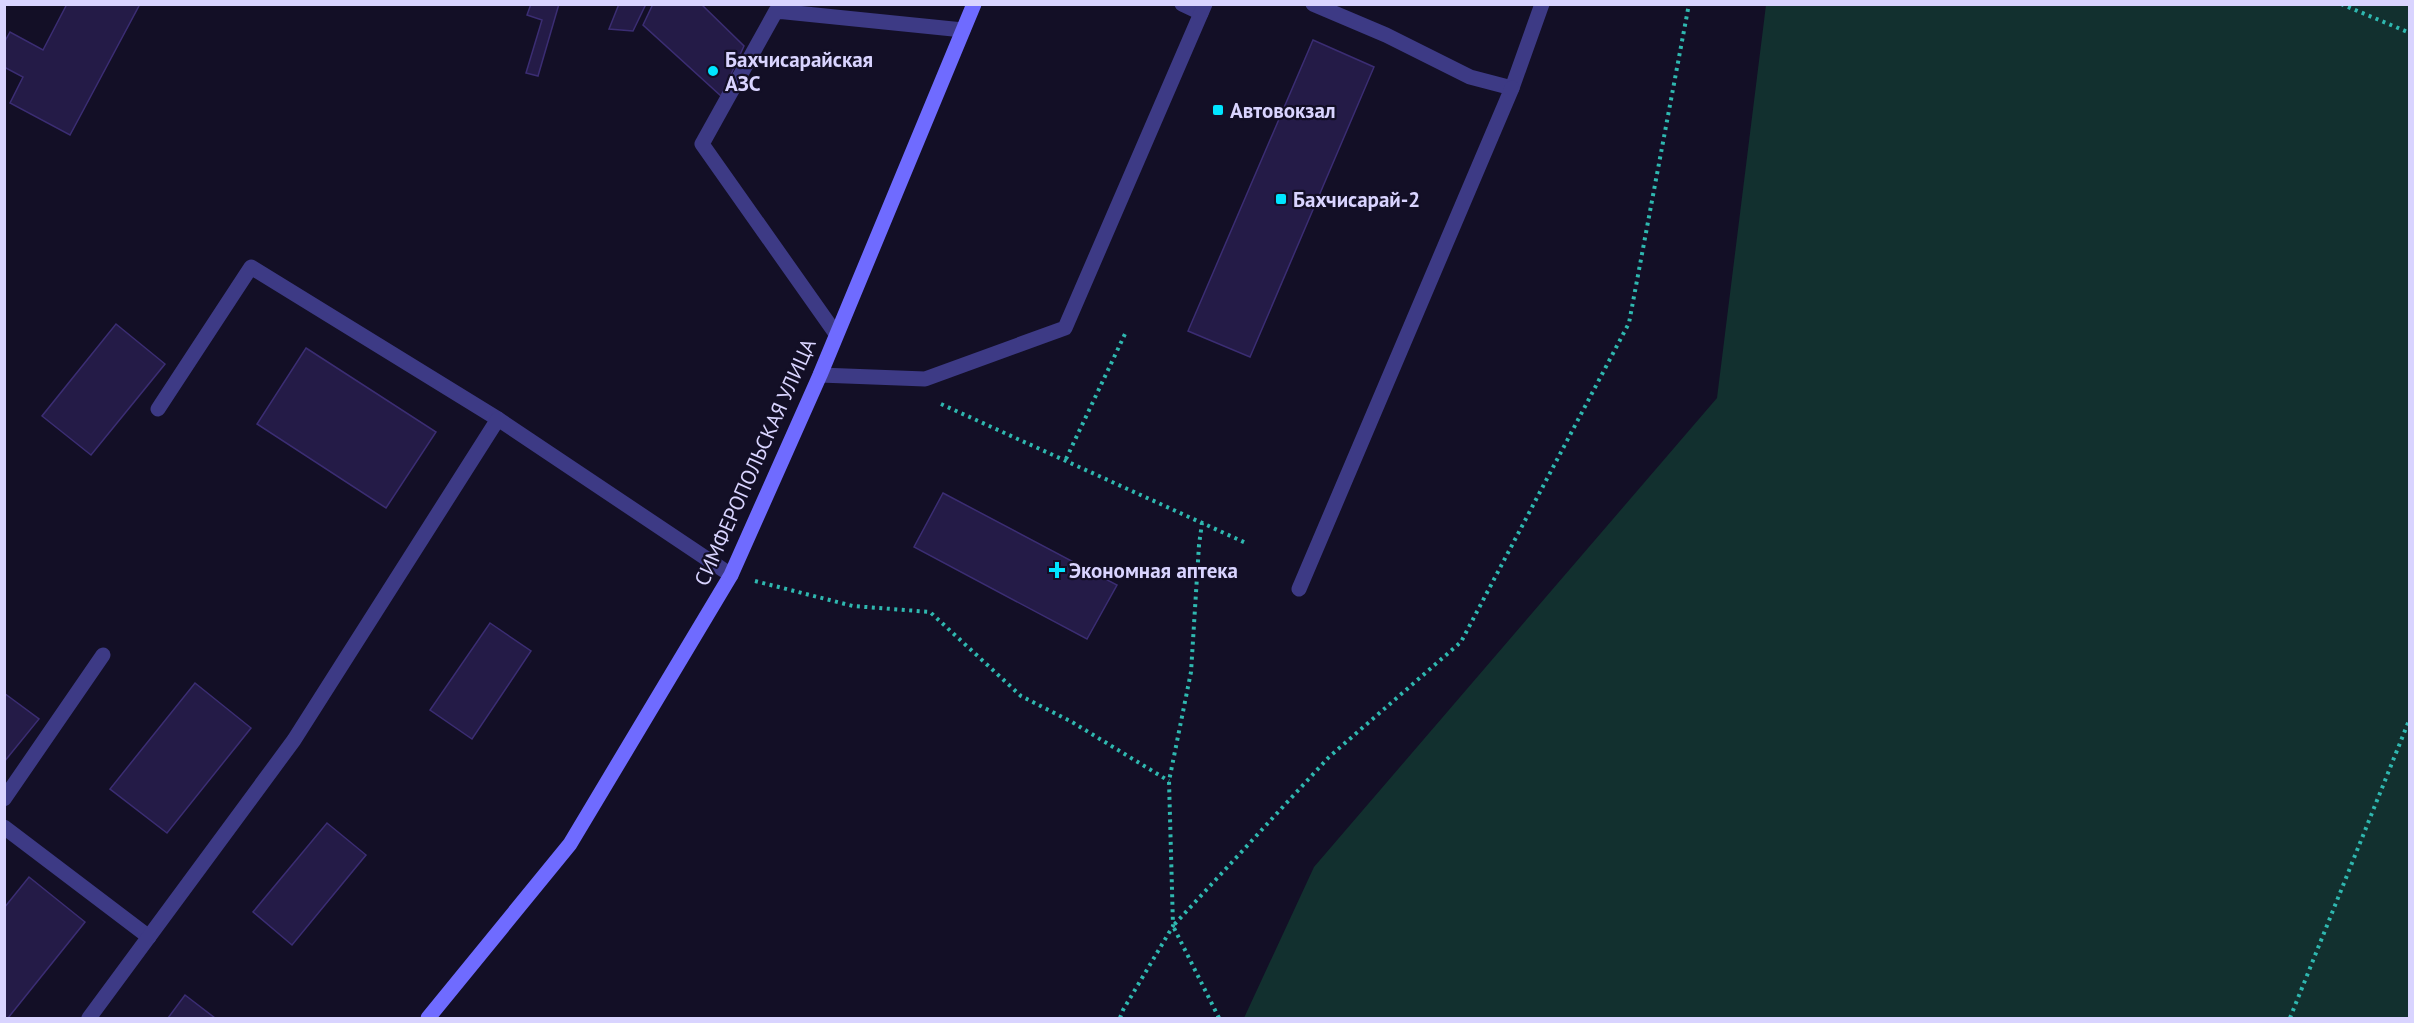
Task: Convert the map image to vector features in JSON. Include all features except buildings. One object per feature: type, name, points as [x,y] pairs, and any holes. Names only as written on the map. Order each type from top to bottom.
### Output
[{"type":"main road","name":"СИМФЕРОПОЛЬСКАЯ УЛИЦА","points":[[428,1018],[570,844],[731,575],[820,375],[974,4]]},
{"type":"lane","points":[[820,375],[925,379],[1065,327],[1203,9],[1182,4]]},
{"type":"lane","points":[[1313,4],[1386,35],[1470,77],[1512,88]]},
{"type":"lane","points":[[1299,589],[1512,88],[1542,4]]},
{"type":"lane","points":[[836,334],[702,144],[776,12],[963,30]]},
{"type":"lane","points":[[158,409],[251,267],[498,419],[731,575]]},
{"type":"lane","points":[[89,1018],[294,740],[498,419]]},
{"type":"lane","points":[[4,799],[103,655]]},
{"type":"lane","points":[[4,827],[149,937]]},
{"type":"path","points":[[1120,1018],[1173,926],[1329,757],[1461,642],[1629,323],[1689,4]]},
{"type":"path","points":[[2341,4],[2409,33]]},
{"type":"path","points":[[1066,459],[1125,334]]},
{"type":"path","points":[[941,404],[1246,543]]},
{"type":"path","points":[[1202,522],[1191,672],[1170,781],[1173,926],[1219,1018]]},
{"type":"path","points":[[731,575],[853,606],[930,612],[1021,696],[1072,722],[1170,781]]},
{"type":"path","points":[[2290,1018],[2409,718]]},
{"type":"green space","points":[[1766,5],[2409,5],[2409,1018],[1244,1018],[1314,867],[1717,398]]},
{"type":"place","name":"Бахчисарайская АЗС","points":[[713,71]]},
{"type":"place","name":"Автовокзал","points":[[1218,110]]},
{"type":"place","name":"Бахчисарай-2","points":[[1281,199]]},
{"type":"place","name":"Экономная аптека","points":[[1057,570]]}]
